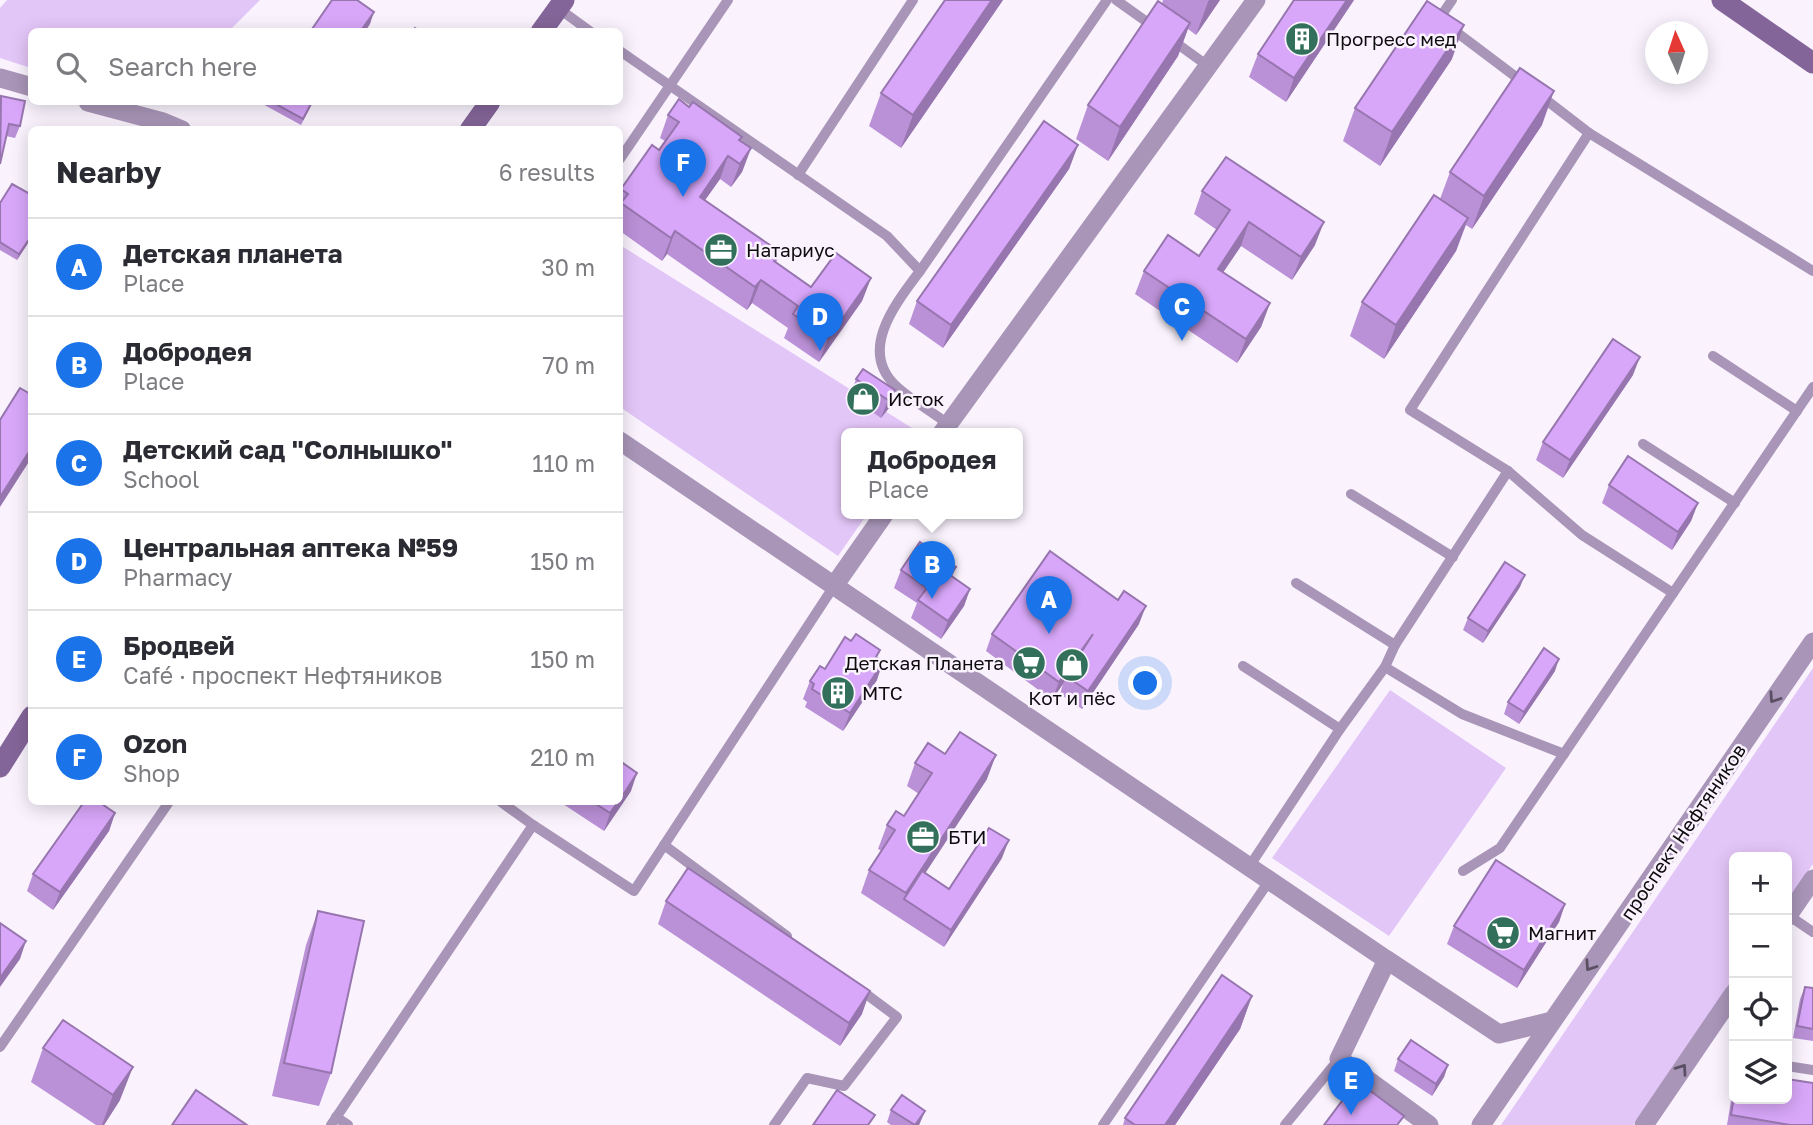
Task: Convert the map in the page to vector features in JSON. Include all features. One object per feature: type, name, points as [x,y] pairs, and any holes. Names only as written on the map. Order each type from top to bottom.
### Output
[{"type":"street","points":[[945,428],[1256,0]]},
{"type":"street","points":[[1722,0],[1813,62]]},
{"type":"street","points":[[544,28],[561,4]]},
{"type":"street","points":[[0,78],[28,86]]},
{"type":"street","points":[[99,105],[173,126]]},
{"type":"street","points":[[473,126],[488,105]]},
{"type":"street","points":[[623,442],[1499,1034],[1552,1021]]},
{"type":"street","points":[[834,586],[881,519]]},
{"type":"street","name":"проспект Нефтяников","points":[[1481,1125],[1813,642]]},
{"type":"street","points":[[0,767],[28,722]]},
{"type":"street","points":[[1788,915],[1813,879]]},
{"type":"street","points":[[1387,960],[1339,1059],[1429,1125]]},
{"type":"street","points":[[1650,1123],[1729,1001]]},
{"type":"lane","points":[[623,154],[728,0]]},
{"type":"lane","points":[[798,175],[913,0]]},
{"type":"lane","points":[[945,428],[894,384],[880,360],[882,332],[893,306],[1107,0]]},
{"type":"lane","points":[[1116,0],[1208,66]]},
{"type":"lane","points":[[1452,0],[1439,19],[1590,133],[1813,271]]},
{"type":"lane","points":[[561,4],[587,28]]},
{"type":"lane","points":[[623,53],[887,236],[920,271]]},
{"type":"lane","points":[[1590,133],[1410,410],[1508,471],[1582,535],[1673,593]]},
{"type":"lane","points":[[1713,356],[1797,411]]},
{"type":"lane","points":[[1462,871],[1500,848],[1813,387]]},
{"type":"lane","points":[[1643,444],[1735,503]]},
{"type":"lane","points":[[1250,867],[1340,729],[1385,667],[1395,645],[1508,471]]},
{"type":"lane","points":[[1351,494],[1453,557]]},
{"type":"lane","points":[[1296,583],[1395,645]]},
{"type":"lane","points":[[505,805],[634,891],[834,586]]},
{"type":"lane","points":[[1243,666],[1340,729]]},
{"type":"lane","points":[[1385,667],[1462,714],[1564,754]]},
{"type":"lane","points":[[0,1046],[167,805]]},
{"type":"lane","points":[[348,1125],[333,1121],[533,825]]},
{"type":"lane","points":[[664,845],[797,943]]},
{"type":"lane","points":[[1103,1125],[1269,881]]},
{"type":"lane","points":[[1792,919],[1813,932]]},
{"type":"lane","points":[[774,1125],[807,1078],[844,1086],[897,1017],[853,984]]},
{"type":"lane","points":[[1285,1125],[1339,1059]]},
{"type":"lane","points":[[1792,1067],[1813,1070]]},
{"type":"shaded area","points":[[7,0],[260,0],[232,28],[28,28],[28,67],[0,58],[0,8]]},
{"type":"shaded area","points":[[623,247],[912,428],[841,428],[841,519],[864,519],[838,556],[623,409]]},
{"type":"shaded area","points":[[1813,668],[1813,864],[1792,895],[1792,852],[1729,852],[1729,985],[1633,1125],[1501,1125]]},
{"type":"shaded area","points":[[1390,690],[1506,768],[1389,936],[1272,858]]},
{"type":"building","points":[[332,0],[357,0],[374,12],[363,28],[313,28]]},
{"type":"building","points":[[945,0],[992,0],[913,115],[881,93]]},
{"type":"building","name":"Прогресс мед","points":[[1294,0],[1347,0],[1294,78],[1258,54]]},
{"type":"building","points":[[1158,1],[1190,23],[1120,127],[1088,105]]},
{"type":"building","points":[[1427,1],[1464,25],[1392,132],[1355,108]]},
{"type":"building","points":[[1520,68],[1554,91],[1484,196],[1450,172]]},
{"type":"building","points":[[1,96],[25,101],[20,126],[9,124],[0,164]]},
{"type":"building","points":[[679,99],[689,107],[693,102],[742,137],[739,140],[751,148],[740,164],[728,156],[700,197],[780,252],[774,261],[811,287],[836,253],[871,278],[828,339],[793,314],[798,306],[761,280],[755,287],[675,231],[671,238],[623,204],[628,194],[623,190],[623,186],[652,145],[659,150],[679,122],[668,115]]},
{"type":"building","points":[[277,105],[310,105],[303,119]]},
{"type":"building","points":[[1044,121],[1078,145],[951,325],[917,301]]},
{"type":"building","points":[[1226,157],[1324,222],[1301,257],[1249,222],[1218,269],[1270,303],[1246,339],[1144,271],[1168,235],[1199,256],[1230,210],[1202,191]]},
{"type":"building","points":[[12,184],[28,193],[28,241],[19,254],[0,242],[0,203]]},
{"type":"building","points":[[1434,195],[1468,218],[1396,325],[1362,302]]},
{"type":"building","points":[[1613,339],[1640,357],[1570,460],[1543,442]]},
{"type":"building","points":[[863,369],[895,390],[888,400],[856,379]]},
{"type":"building","points":[[20,388],[28,393],[28,453],[0,497],[0,420]]},
{"type":"building","points":[[1628,456],[1698,503],[1678,532],[1609,485]]},
{"type":"building","points":[[920,542],[956,567],[950,575],[970,589],[948,621],[918,600],[927,588],[901,570]]},
{"type":"building","name":"Детская Планета","points":[[1050,551],[1118,600],[1124,591],[1146,606],[1088,691],[1066,676],[1093,634],[1059,682],[992,634]]},
{"type":"building","points":[[1505,562],[1525,575],[1488,631],[1468,618]]},
{"type":"building","name":"МТС","points":[[856,634],[880,650],[876,657],[883,662],[850,713],[812,689],[814,684],[810,681],[820,666],[825,669],[845,637],[851,641]]},
{"type":"building","points":[[1544,648],[1559,659],[1524,712],[1508,702]]},
{"type":"building","name":"БТИ","points":[[960,732],[996,755],[906,893],[869,870],[895,830],[887,825],[896,811],[904,816],[932,773],[915,763],[928,743],[945,754]]},
{"type":"building","points":[[623,763],[637,773],[623,795]]},
{"type":"building","points":[[82,805],[103,805],[115,813],[60,892],[33,874]]},
{"type":"building","points":[[598,805],[616,805],[610,813]]},
{"type":"building","points":[[989,828],[1009,840],[951,930],[904,899],[922,871],[949,889]]},
{"type":"building","name":"Магнит","points":[[1496,860],[1565,904],[1524,970],[1454,926]]},
{"type":"building","points":[[688,868],[870,991],[849,1023],[666,901]]},
{"type":"building","points":[[318,911],[364,921],[331,1073],[284,1063]]},
{"type":"building","points":[[0,923],[26,941],[0,978]]},
{"type":"building","points":[[1222,975],[1252,996],[1165,1125],[1135,1125],[1125,1118]]},
{"type":"building","points":[[1805,987],[1813,988],[1813,1029],[1797,1026]]},
{"type":"building","points":[[63,1020],[133,1067],[113,1095],[43,1048]]},
{"type":"building","points":[[1411,1040],[1448,1065],[1436,1084],[1398,1059]]},
{"type":"building","points":[[1792,1080],[1813,1083],[1813,1125],[1790,1125],[1731,1115],[1733,1104],[1792,1104]]},
{"type":"building","points":[[1357,1081],[1404,1116],[1397,1125],[1324,1125]]},
{"type":"building","points":[[196,1090],[247,1125],[172,1125]]},
{"type":"building","points":[[837,1090],[875,1115],[868,1125],[813,1125]]},
{"type":"building","points":[[902,1095],[925,1111],[915,1125],[891,1110]]},
{"type":"place","name":"Прогресс мед","points":[[1302,39]]},
{"type":"place","name":"Ozon","points":[[683,197]]},
{"type":"place","name":"Натариус","points":[[721,250]]},
{"type":"place","name":"Детский сад \"Солнышко\"","points":[[1182,341]]},
{"type":"place","name":"Центральная аптека №59","points":[[820,351]]},
{"type":"place","name":"Исток","points":[[863,399]]},
{"type":"place","name":"Добродея","points":[[932,599]]},
{"type":"place","name":"Детская планета","points":[[1049,634]]},
{"type":"place","name":"Детская Планета","points":[[1029,663]]},
{"type":"place","name":"Кот и пёс","points":[[1072,665]]},
{"type":"place","name":"МТС","points":[[838,693]]},
{"type":"place","name":"БТИ","points":[[923,837]]},
{"type":"place","name":"Магнит","points":[[1503,933]]},
{"type":"place","name":"Бродвей","points":[[1351,1115]]}]
